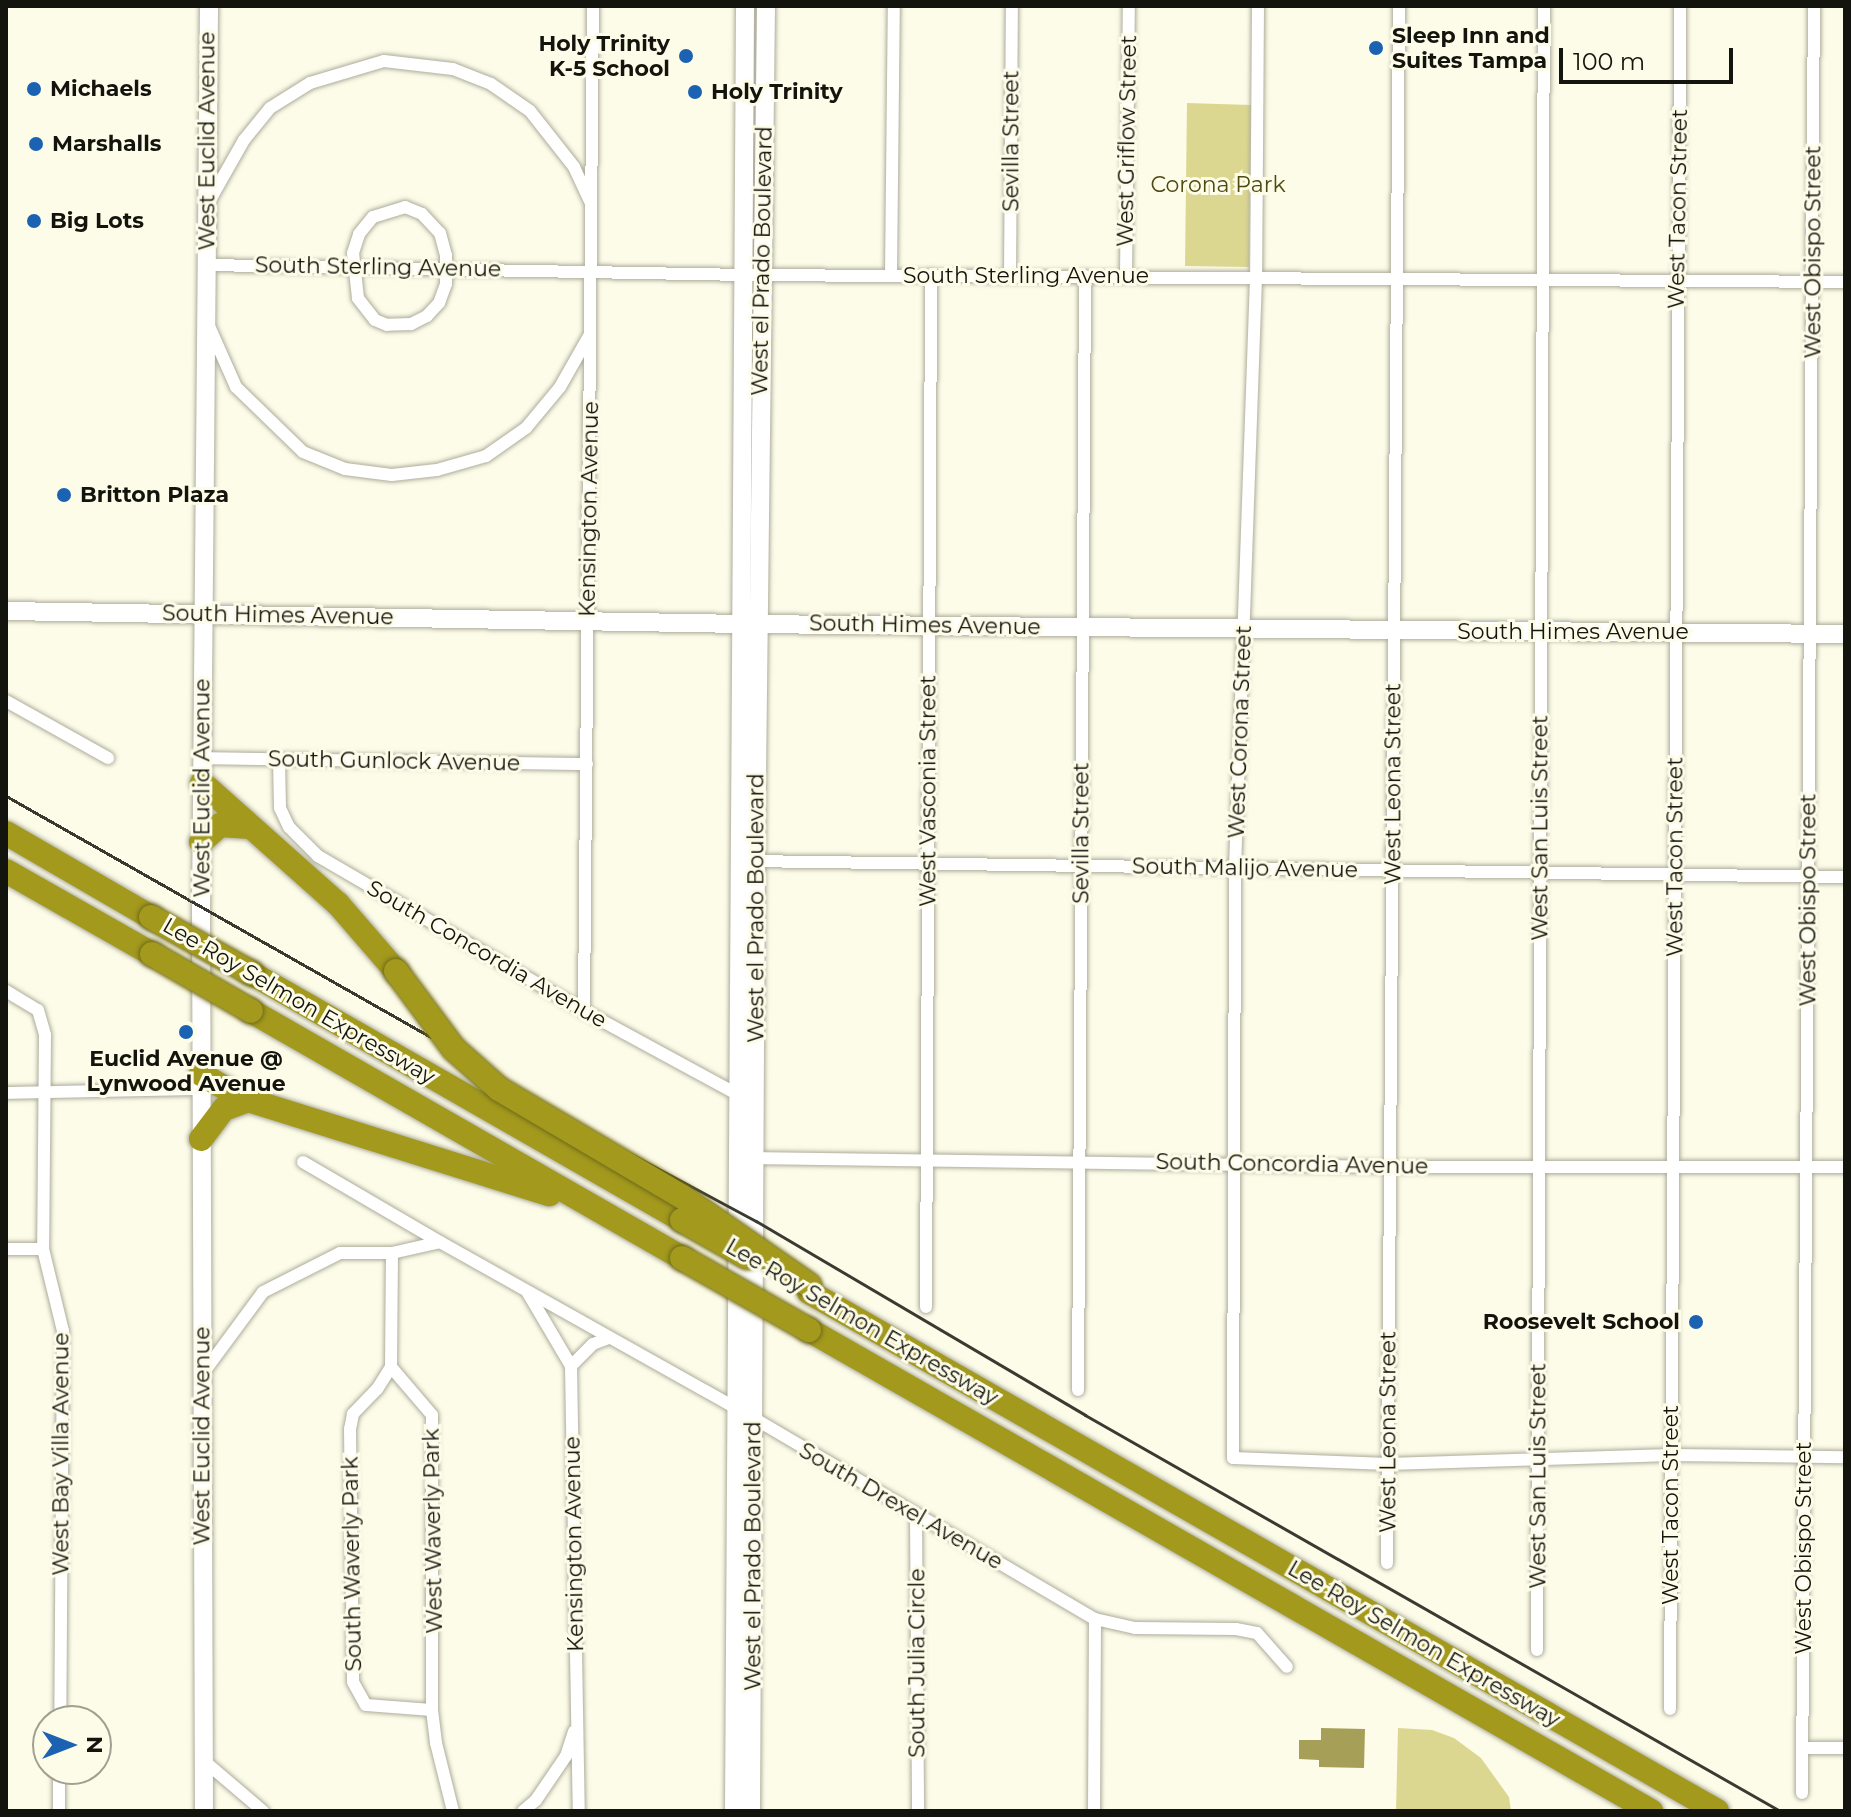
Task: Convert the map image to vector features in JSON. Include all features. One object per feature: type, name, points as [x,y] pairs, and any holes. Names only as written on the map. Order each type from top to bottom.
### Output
[{"type":"highway","points":[[202,783],[338,904],[396,971],[454,1049],[499,1089],[681,1196],[813,1292]]},
{"type":"highway","points":[[201,842],[220,825],[250,827]]},
{"type":"highway","name":"Lee Roy Selmon Expressway","points":[[6,833],[1717,1811]]},
{"type":"highway","name":"Lee Roy Selmon Expressway","points":[[6,871],[1651,1811]]},
{"type":"highway","points":[[201,1082],[249,1100],[490,1173],[604,1213]]},
{"type":"highway","points":[[201,1139],[224,1109],[249,1100]]},
{"type":"street","name":"West Euclid Avenue","points":[[204,1811],[201,758],[209,6]]},
{"type":"street","name":"Kensington Avenue","points":[[584,1011],[593,6]]},
{"type":"street","name":"West el Prado Boulevard","points":[[734,1811],[755,1419],[746,1098],[754,139],[745,6]]},
{"type":"street","name":"West el Prado Boulevard","points":[[754,139],[766,6]]},
{"type":"street","points":[[891,275],[894,6]]},
{"type":"street","name":"Sevilla Street","points":[[1010,276],[1012,6]]},
{"type":"street","name":"West Griflow Street","points":[[1126,276],[1129,6]]},
{"type":"street","name":"West Corona Street","points":[[1258,6],[1256,278],[1235,868],[1233,1458],[1388,1464]]},
{"type":"street","name":"West Leona Street","points":[[1387,1563],[1399,6]]},
{"type":"street","name":"West San Luis Street","points":[[1537,1650],[1544,6]]},
{"type":"street","name":"West Tacon Street","points":[[1670,1709],[1680,6]]},
{"type":"street","name":"West Obispo Street","points":[[1802,1793],[1814,6]]},
{"type":"street","points":[[207,206],[244,140],[270,108],[310,83],[384,61],[453,69],[491,84],[530,111],[574,167],[592,204]]},
{"type":"street","points":[[405,207],[435,224],[444,243],[447,268],[439,303],[427,316],[411,324],[387,325],[375,320],[358,298],[353,253],[364,225],[383,211],[405,207]]},
{"type":"street","name":"South Sterling Avenue","points":[[206,265],[753,274],[1845,282]]},
{"type":"street","name":"West Vasconia Street","points":[[926,1307],[931,275]]},
{"type":"street","name":"Sevilla Street","points":[[1078,1390],[1085,276]]},
{"type":"street","points":[[206,316],[236,387],[303,452],[345,469],[392,475],[437,470],[486,456],[526,428],[560,387],[591,333]]},
{"type":"street","name":"South Himes Avenue","points":[[6,611],[751,624],[1845,634]]},
{"type":"street","points":[[6,701],[108,758]]},
{"type":"street","name":"South Gunlock Avenue","points":[[201,758],[587,764]]},
{"type":"street","name":"South Concordia Avenue","points":[[279,760],[280,808],[289,827],[318,856],[584,1011],[746,1098]]},
{"type":"street","name":"South Malijo Avenue","points":[[748,861],[1845,877]]},
{"type":"street","name":"West Bay Villa Avenue","points":[[6,991],[38,1010],[43,1021],[43,1249],[63,1331],[60,1705]]},
{"type":"street","points":[[6,1093],[201,1082]]},
{"type":"street","name":"West el Prado Boulevard","points":[[747,1158],[736,1409],[751,1811]]},
{"type":"street","name":"South Concordia Avenue","points":[[747,1158],[1390,1167],[1539,1164],[1845,1167]]},
{"type":"street","points":[[303,1162],[440,1242]]},
{"type":"street","points":[[202,1375],[263,1292],[340,1253],[392,1253],[440,1242]]},
{"type":"street","name":"South Drexel Avenue","points":[[440,1242],[755,1419],[1095,1619],[1135,1628],[1236,1629],[1257,1633],[1287,1667]]},
{"type":"street","points":[[6,1249],[43,1249]]},
{"type":"street","points":[[391,1367],[392,1253]]},
{"type":"street","name":"Kensington Avenue","points":[[526,1290],[571,1366],[579,1811]]},
{"type":"street","points":[[571,1366],[593,1344],[609,1338]]},
{"type":"street","name":"South Waverly Park","points":[[391,1367],[377,1389],[353,1414],[350,1429],[353,1682],[366,1705],[432,1710]]},
{"type":"street","name":"West Waverly Park","points":[[391,1367],[432,1415],[432,1710],[436,1743],[453,1811]]},
{"type":"street","points":[[1388,1464],[1671,1455],[1845,1457]]},
{"type":"street","name":"South Julia Circle","points":[[916,1515],[918,1811]]},
{"type":"street","points":[[1094,1811],[1095,1619]]},
{"type":"street","name":"Kensington Avenue","points":[[523,1811],[536,1800],[566,1756],[577,1721]]},
{"type":"street","points":[[1802,1748],[1845,1748]]},
{"type":"street","points":[[203,1760],[263,1811]]},
{"type":"street","points":[[59,1785],[59,1811]]},
{"type":"green space","name":"Corona Park","points":[[1187,103],[1251,105],[1249,267],[1185,266]]},
{"type":"green space","points":[[1398,1728],[1432,1730],[1454,1738],[1481,1758],[1509,1797],[1511,1811],[1396,1811]]},
{"type":"shaded area","points":[[1321,1728],[1365,1729],[1364,1768],[1319,1767],[1319,1760],[1299,1759],[1299,1740],[1321,1740]]},
{"type":"railway","points":[[6,796],[480,1065],[558,1115],[756,1221],[1085,1415],[1780,1811]]},
{"type":"place","name":"Sleep Inn and Suites Tampa","points":[[1376,48]]},
{"type":"place","name":"Holy Trinity K-5 School","points":[[686,56]]},
{"type":"place","name":"Michaels","points":[[34,89]]},
{"type":"place","name":"Holy Trinity","points":[[695,92]]},
{"type":"place","name":"Marshalls","points":[[36,144]]},
{"type":"place","name":"Big Lots","points":[[34,221]]},
{"type":"place","name":"Britton Plaza","points":[[64,495]]},
{"type":"place","name":"Euclid Avenue @ Lynwood Avenue","points":[[186,1032]]},
{"type":"place","name":"Roosevelt School","points":[[1696,1322]]}]
